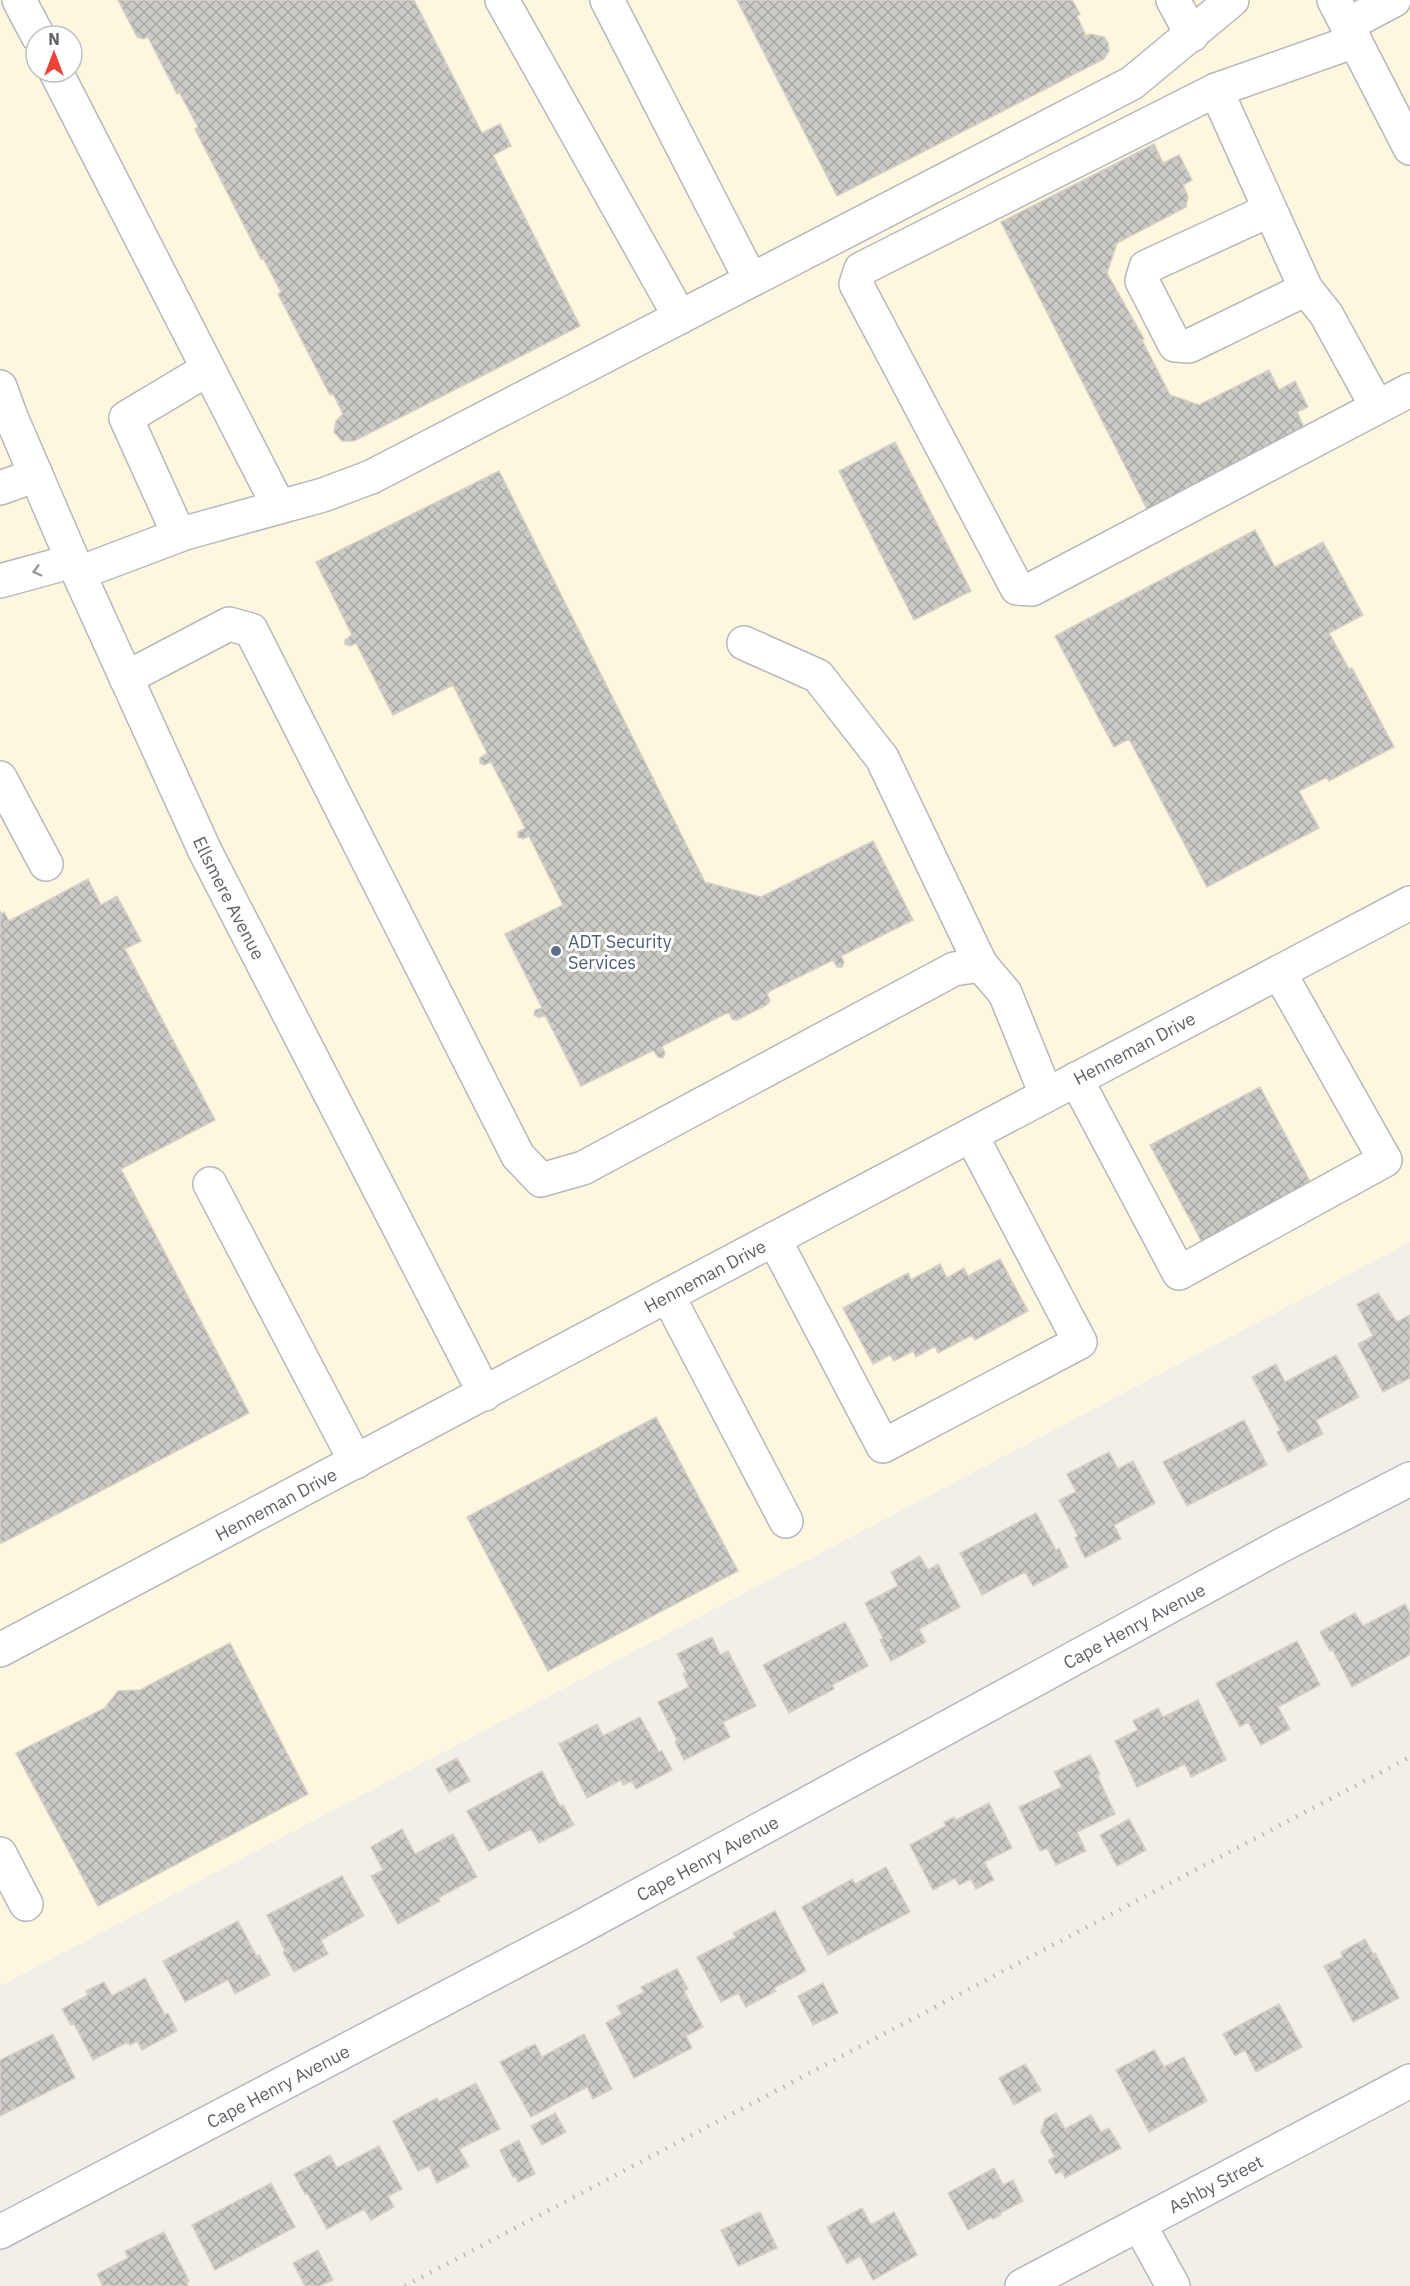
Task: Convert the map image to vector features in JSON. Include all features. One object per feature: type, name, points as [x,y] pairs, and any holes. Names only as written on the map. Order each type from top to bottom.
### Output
[{"type":"street","points":[[19,0],[32,24]]},
{"type":"street","points":[[502,0],[680,317]]},
{"type":"street","points":[[607,0],[751,280]]},
{"type":"street","points":[[1173,0],[1192,35]]},
{"type":"street","points":[[0,580],[76,567],[179,535],[323,495],[370,477],[1132,83],[1232,0]]},
{"type":"street","points":[[1394,0],[1345,22],[1216,90],[861,269],[856,284],[1017,588],[1032,589],[1410,390]]},
{"type":"street","points":[[1345,22],[1407,133]]},
{"type":"street","points":[[62,84],[279,507]]},
{"type":"street","points":[[1216,90],[1306,289],[1326,314],[1377,407]]},
{"type":"street","points":[[1270,210],[1146,267],[1142,281],[1175,345],[1189,346],[1306,289]]},
{"type":"street","points":[[179,535],[126,418],[208,369]]},
{"type":"street","name":"Ellsmere Avenue","points":[[0,387],[76,567],[205,851],[485,1394]]},
{"type":"street","points":[[0,488],[36,475]]},
{"type":"street","points":[[126,678],[229,624],[251,630],[518,1156],[541,1180],[583,1168],[954,969],[981,965]]},
{"type":"street","points":[[744,643],[818,676],[882,758],[981,965],[1005,993],[1046,1094]]},
{"type":"street","points":[[0,778],[46,864]]},
{"type":"street","name":"Henneman Drive","points":[[0,1650],[1410,903]]},
{"type":"street","points":[[1076,1079],[1179,1274],[1385,1160],[1279,972]]},
{"type":"street","points":[[774,1239],[883,1446],[1080,1342],[971,1135]]},
{"type":"street","points":[[210,1184],[356,1462]]},
{"type":"street","points":[[668,1296],[786,1521]]},
{"type":"street","name":"Cape Henry Avenue","points":[[0,2232],[577,1929],[1282,1545],[1410,1479]]},
{"type":"street","points":[[0,1854],[26,1904]]},
{"type":"street","name":"Ashby Street","points":[[1022,2286],[1410,2081]]},
{"type":"street","points":[[1139,2224],[1173,2286]]},
{"type":"shaded area","points":[[0,0],[1410,0],[1410,1242],[0,1986]]},
{"type":"building","points":[[118,0],[414,0],[482,133],[500,124],[511,146],[493,155],[580,326],[354,441],[342,441],[334,432],[336,421],[343,414],[333,394],[330,395],[278,294],[281,292],[263,258],[261,259],[195,129],[198,127],[179,92],[177,94],[148,37],[143,39],[137,37]]},
{"type":"building","points":[[737,0],[1072,0],[1080,14],[1077,16],[1086,36],[1090,34],[1104,37],[1109,51],[1104,59],[837,196]]},
{"type":"building","points":[[1154,144],[1163,163],[1179,155],[1192,180],[1183,185],[1188,196],[1186,207],[1117,243],[1107,273],[1144,339],[1142,340],[1170,395],[1199,405],[1269,370],[1279,390],[1295,381],[1308,407],[1297,412],[1303,425],[1300,435],[1148,511],[1001,222]]},
{"type":"building","points":[[895,442],[971,591],[914,620],[839,471]]},
{"type":"building","points":[[499,471],[705,882],[761,897],[873,841],[913,920],[841,956],[844,962],[842,967],[837,967],[833,960],[770,991],[767,994],[770,1000],[768,1004],[737,1020],[732,1019],[729,1013],[725,1014],[664,1045],[662,1047],[665,1053],[663,1058],[658,1057],[652,1051],[581,1086],[545,1015],[539,1018],[534,1015],[535,1010],[542,1008],[505,934],[563,905],[529,836],[523,839],[518,837],[518,832],[525,828],[491,762],[484,765],[480,763],[480,758],[487,753],[453,685],[393,715],[356,643],[350,646],[345,644],[345,640],[352,635],[316,562]]},
{"type":"building","points":[[1255,530],[1275,567],[1323,542],[1363,615],[1329,633],[1349,669],[1352,668],[1394,747],[1329,781],[1327,777],[1299,791],[1319,828],[1207,887],[1129,739],[1114,747],[1055,636]]},
{"type":"building","points":[[88,879],[101,905],[117,896],[141,941],[125,949],[215,1120],[121,1169],[249,1413],[0,1544],[0,911],[2,914],[4,912],[9,921]]},
{"type":"building","points":[[1260,1087],[1312,1185],[1202,1242],[1150,1145]]},
{"type":"building","points":[[1000,1259],[1028,1311],[975,1340],[972,1335],[938,1353],[935,1346],[916,1357],[913,1351],[894,1361],[890,1355],[873,1364],[843,1308],[908,1273],[911,1280],[940,1264],[947,1278],[964,1268],[968,1276]]},
{"type":"building","points":[[1378,1293],[1397,1322],[1410,1315],[1410,1378],[1383,1392],[1358,1344],[1373,1336],[1357,1304]]},
{"type":"building","points":[[1336,1355],[1359,1397],[1316,1420],[1323,1434],[1288,1452],[1277,1432],[1280,1430],[1252,1377],[1276,1364],[1285,1382]]},
{"type":"building","points":[[656,1417],[738,1571],[548,1671],[467,1517]]},
{"type":"building","points":[[1244,1420],[1267,1465],[1187,1506],[1163,1462]]},
{"type":"building","points":[[1109,1452],[1118,1469],[1133,1461],[1155,1503],[1114,1525],[1121,1539],[1085,1558],[1075,1538],[1078,1536],[1059,1500],[1076,1492],[1067,1474]]},
{"type":"building","points":[[1036,1513],[1056,1550],[1059,1548],[1068,1567],[1033,1586],[1025,1572],[982,1595],[960,1553]]},
{"type":"building","points":[[920,1556],[928,1570],[938,1564],[960,1607],[919,1629],[926,1642],[891,1661],[880,1640],[883,1638],[865,1603],[898,1586],[891,1572]]},
{"type":"building","points":[[1405,1604],[1410,1614],[1410,1655],[1352,1687],[1332,1649],[1330,1651],[1320,1632],[1355,1613],[1363,1626]]},
{"type":"building","points":[[845,1622],[868,1666],[832,1685],[834,1689],[789,1713],[763,1665]]},
{"type":"building","points":[[712,1637],[720,1655],[728,1651],[756,1706],[723,1722],[730,1737],[684,1760],[658,1702],[689,1687],[683,1674],[686,1672],[677,1654]]},
{"type":"building","points":[[1297,1641],[1320,1685],[1278,1707],[1290,1729],[1261,1745],[1248,1722],[1240,1727],[1216,1683]]},
{"type":"building","points":[[230,1643],[308,1794],[98,1906],[16,1753],[105,1708],[118,1691],[140,1690]]},
{"type":"building","points":[[1198,1700],[1226,1760],[1191,1777],[1185,1764],[1137,1787],[1115,1741],[1138,1730],[1133,1721],[1158,1708],[1163,1717]]},
{"type":"building","points":[[640,1717],[659,1752],[662,1751],[672,1770],[636,1789],[632,1781],[623,1785],[621,1780],[587,1798],[559,1744],[597,1724],[603,1736]]},
{"type":"building","points":[[1090,1755],[1115,1814],[1077,1832],[1086,1851],[1056,1865],[1047,1848],[1040,1851],[1019,1807],[1062,1787],[1054,1772]]},
{"type":"building","points":[[457,1758],[470,1781],[449,1792],[436,1769]]},
{"type":"building","points":[[542,1771],[560,1806],[563,1805],[574,1825],[539,1843],[531,1829],[489,1851],[467,1811]]},
{"type":"building","points":[[989,1803],[1012,1848],[984,1862],[994,1880],[976,1889],[971,1879],[959,1885],[955,1878],[933,1890],[910,1845],[946,1826],[944,1822],[954,1817],[956,1820]]},
{"type":"building","points":[[1129,1819],[1146,1850],[1117,1866],[1100,1835]]},
{"type":"building","points":[[402,1829],[415,1854],[453,1834],[477,1877],[438,1898],[440,1901],[398,1924],[371,1876],[383,1870],[371,1847]]},
{"type":"building","points":[[886,1867],[910,1912],[828,1955],[802,1907],[852,1879],[855,1884]]},
{"type":"building","points":[[342,1876],[364,1916],[321,1940],[328,1954],[294,1972],[267,1915]]},
{"type":"building","points":[[775,1911],[806,1971],[774,1988],[776,1991],[746,2007],[738,1993],[721,2002],[697,1957],[736,1937],[733,1933]]},
{"type":"building","points":[[238,1921],[257,1957],[259,1955],[270,1975],[235,1994],[228,1980],[185,2002],[163,1961]]},
{"type":"building","points":[[1365,1939],[1399,1998],[1353,2022],[1324,1966],[1343,1957],[1341,1952]]},
{"type":"building","points":[[677,1969],[688,1989],[684,1991],[703,2027],[686,2036],[692,2048],[634,2078],[606,2023],[622,2014],[617,2006],[644,1992],[641,1987]]},
{"type":"building","points":[[145,1978],[165,2015],[168,2013],[177,2031],[142,2050],[137,2041],[130,2045],[128,2042],[93,2060],[74,2024],[71,2025],[62,2009],[88,1995],[86,1991],[104,1982],[112,1996]]},
{"type":"building","points":[[823,1983],[838,2013],[813,2025],[798,1996]]},
{"type":"building","points":[[1279,2004],[1302,2047],[1256,2072],[1245,2050],[1235,2056],[1223,2034]]},
{"type":"building","points":[[53,2034],[75,2078],[0,2116],[0,2060]]},
{"type":"building","points":[[584,2034],[612,2089],[593,2099],[587,2087],[531,2117],[500,2062],[535,2044],[542,2057]]},
{"type":"building","points":[[1154,2050],[1164,2067],[1184,2057],[1207,2101],[1149,2132],[1116,2070]]},
{"type":"building","points":[[1025,2064],[1041,2090],[1014,2105],[999,2078]]},
{"type":"building","points":[[476,2083],[500,2129],[459,2149],[469,2166],[437,2183],[429,2166],[418,2171],[393,2121],[437,2098],[439,2102]]},
{"type":"building","points":[[555,2113],[566,2132],[542,2145],[531,2126]]},
{"type":"building","points":[[1056,2113],[1065,2129],[1091,2115],[1101,2132],[1109,2128],[1121,2148],[1065,2178],[1062,2171],[1056,2174],[1048,2160],[1055,2157],[1041,2132],[1045,2119]]},
{"type":"building","points":[[519,2140],[535,2174],[518,2182],[516,2177],[513,2177],[500,2150]]},
{"type":"building","points":[[379,2146],[402,2189],[388,2196],[394,2207],[371,2220],[364,2209],[327,2229],[294,2174],[330,2155],[337,2168]]},
{"type":"building","points":[[994,2168],[1003,2185],[1013,2180],[1023,2201],[1000,2213],[1001,2215],[993,2219],[991,2217],[968,2230],[948,2193]]},
{"type":"building","points":[[271,2183],[295,2227],[215,2270],[192,2225]]},
{"type":"building","points":[[862,2208],[871,2225],[894,2212],[917,2255],[873,2280],[860,2256],[847,2264],[827,2227]]},
{"type":"building","points":[[760,2212],[777,2248],[738,2266],[721,2230]]},
{"type":"building","points":[[164,2232],[189,2281],[188,2286],[103,2286],[97,2274],[128,2258],[125,2251]]},
{"type":"building","points":[[318,2250],[333,2280],[320,2286],[305,2286],[293,2263]]},
{"type":"railway","points":[[405,2286],[1410,1757]]},
{"type":"place","name":"ADT Security Services","points":[[556,951]]}]
